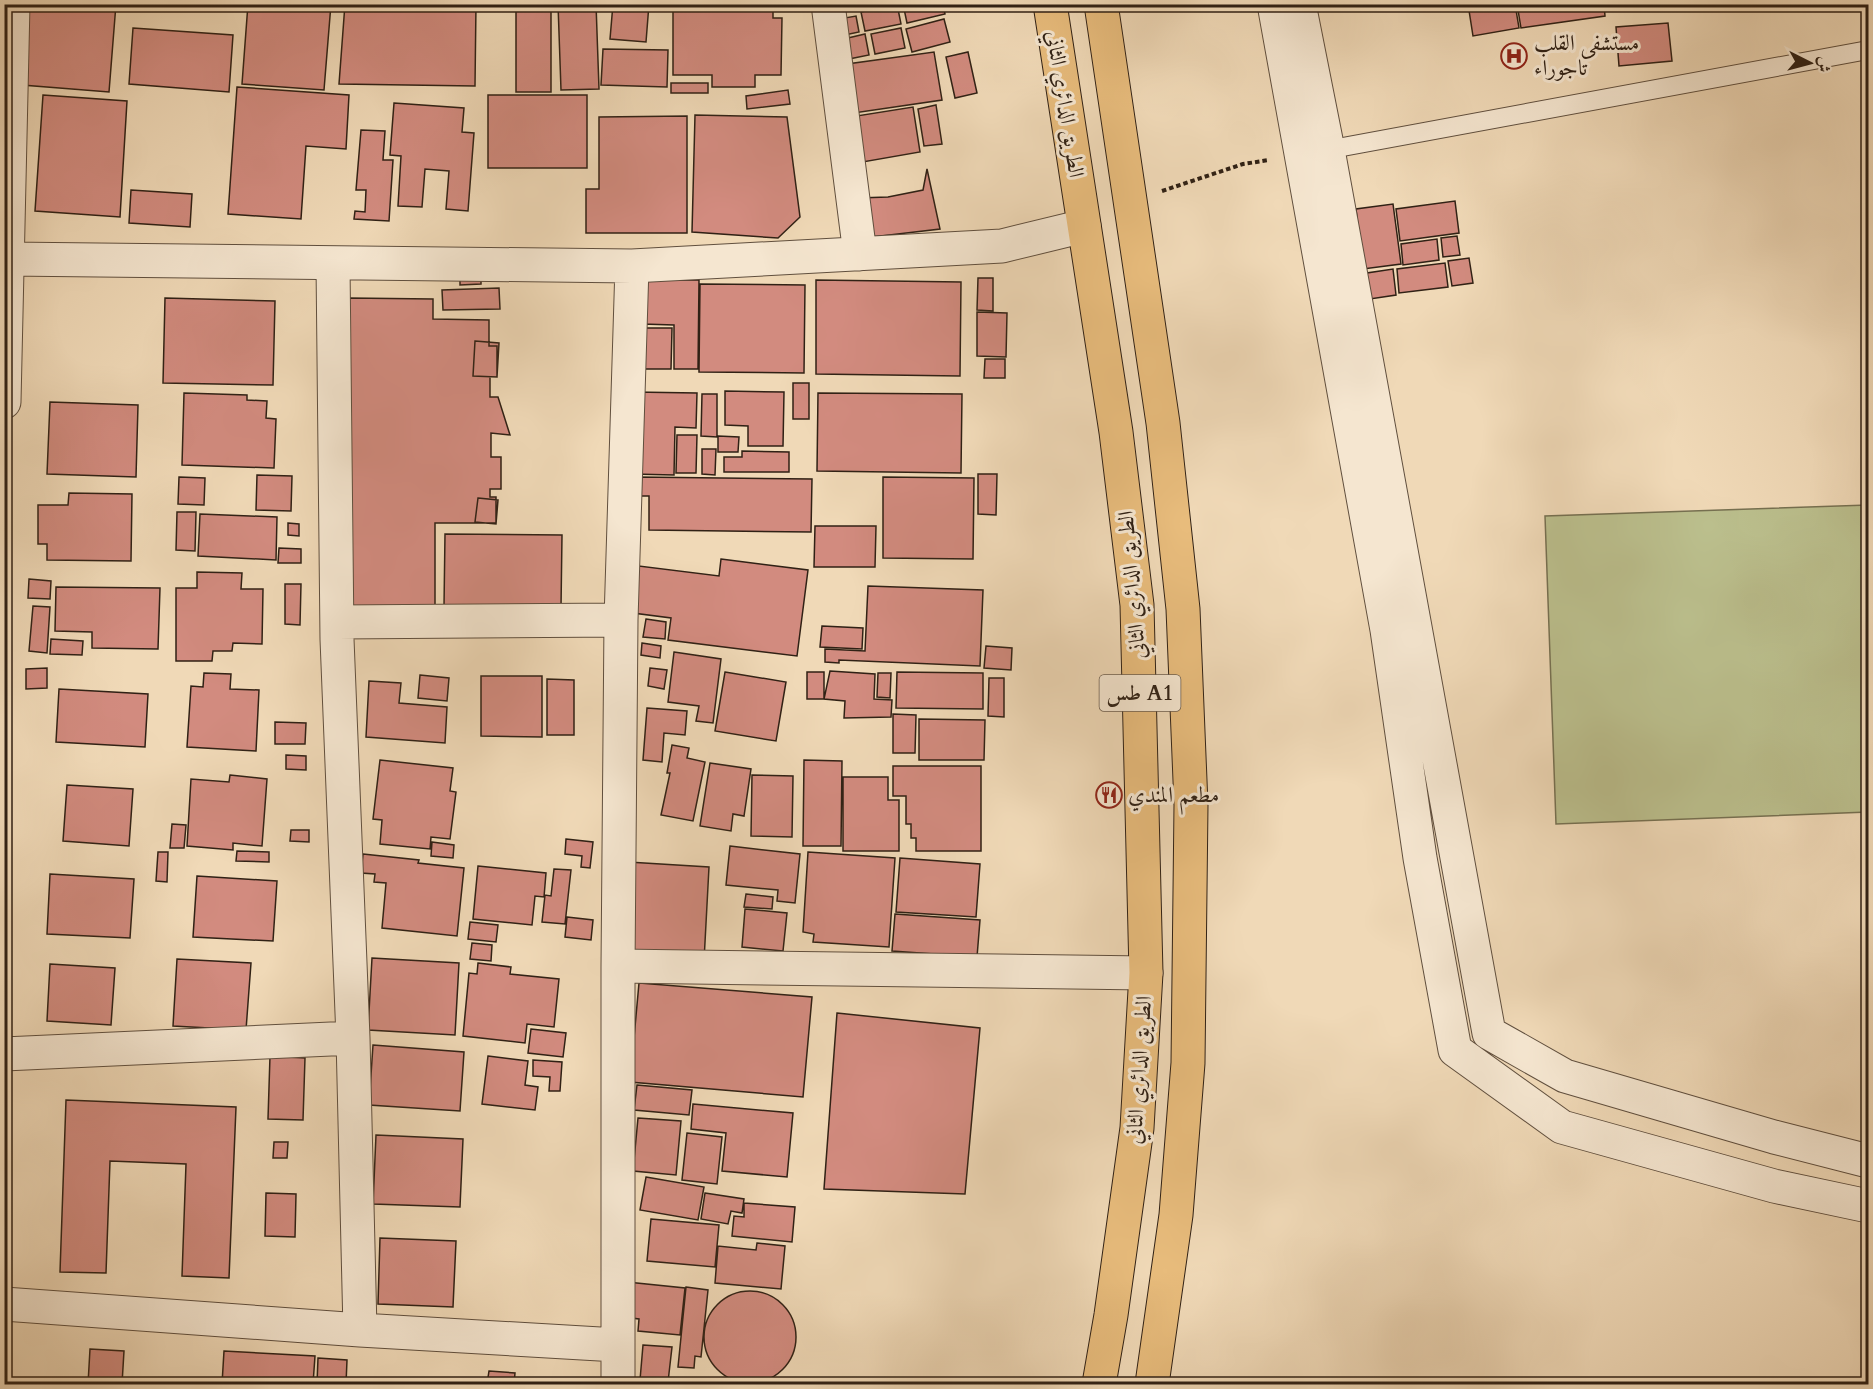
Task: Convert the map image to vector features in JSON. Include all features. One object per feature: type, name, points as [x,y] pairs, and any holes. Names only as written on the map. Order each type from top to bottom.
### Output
[{"type":"highway","name":"الطريق الدائري الثاني","points":[[1050,4],[1116,432],[1137,605],[1146,973],[1137,1128],[1099,1384]]},
{"type":"highway","name":"الطريق الدائري الثاني","points":[[1101,4],[1163,423],[1183,609],[1191,805],[1188,1063],[1176,1215],[1152,1384]]},
{"type":"street","points":[[4,402],[13,4]]},
{"type":"street","points":[[828,4],[860,254]]},
{"type":"street","points":[[1274,4],[1298,132],[1314,152],[1489,1033],[1565,1076],[1774,1137],[1869,1161]]},
{"type":"street","points":[[1299,4],[1314,152],[1420,858],[1455,1050],[1562,1127],[1774,1186],[1869,1206]]},
{"type":"street","points":[[8,259],[632,266],[1002,246],[1084,226]]},
{"type":"street","points":[[333,264],[337,622],[353,1038],[360,1330]]},
{"type":"street","points":[[618,1384],[621,620],[632,266]]},
{"type":"street","points":[[337,622],[621,620]]},
{"type":"street","points":[[618,966],[1146,973]]},
{"type":"street","points":[[4,1054],[353,1038]]},
{"type":"street","points":[[4,1304],[360,1330],[617,1345]]},
{"type":"lane","points":[[1314,152],[1869,50]]},
{"type":"path","points":[[1131,201],[1243,164],[1314,152]]},
{"type":"green space","points":[[1868,505],[1868,812],[1556,824],[1545,516]]},
{"type":"building","points":[[28,4],[116,4],[109,92],[22,85]]},
{"type":"building","points":[[248,4],[331,4],[324,90],[242,84]]},
{"type":"building","points":[[345,4],[415,4],[415,8],[446,8],[476,4],[475,86],[339,84]]},
{"type":"building","points":[[516,4],[551,4],[551,92],[516,92]]},
{"type":"building","points":[[558,4],[596,4],[599,89],[561,90]]},
{"type":"building","points":[[613,4],[649,4],[646,42],[610,39]]},
{"type":"building","points":[[673,4],[773,4],[773,18],[782,18],[781,75],[755,75],[755,87],[712,87],[712,75],[673,75]]},
{"type":"building","points":[[830,4],[867,4],[867,8],[831,14]]},
{"type":"building","points":[[897,4],[901,24],[865,31],[861,12]]},
{"type":"building","points":[[903,4],[943,4],[945,14],[907,23]]},
{"type":"building","points":[[945,4],[965,4],[966,7],[945,9]]},
{"type":"building","points":[[1468,4],[1497,4],[1497,7],[1515,4],[1519,28],[1473,36]]},
{"type":"building","points":[[1517,4],[1604,4],[1605,16],[1521,28]]},
{"type":"building","points":[[1619,4],[1659,4],[1620,11]]},
{"type":"building","points":[[856,16],[859,32],[835,37],[833,20]]},
{"type":"building","points":[[944,19],[950,42],[912,52],[906,29]]},
{"type":"building","points":[[1668,23],[1672,61],[1619,66],[1616,27]]},
{"type":"building","points":[[133,28],[233,35],[229,92],[129,84]]},
{"type":"building","points":[[901,28],[905,48],[875,54],[871,34]]},
{"type":"building","points":[[865,34],[869,55],[839,61],[835,41]]},
{"type":"building","points":[[603,49],[668,50],[667,87],[601,85]]},
{"type":"building","points":[[934,52],[942,100],[847,114],[840,65]]},
{"type":"building","points":[[968,52],[977,93],[955,98],[946,57]]},
{"type":"building","points":[[671,83],[708,83],[708,93],[671,93]]},
{"type":"building","points":[[237,87],[349,95],[346,149],[306,146],[301,219],[228,214]]},
{"type":"building","points":[[788,90],[790,104],[747,109],[746,96]]},
{"type":"building","points":[[43,95],[127,101],[120,217],[35,211]]},
{"type":"building","points":[[488,95],[587,95],[587,168],[488,168]]},
{"type":"building","points":[[394,103],[464,108],[462,132],[474,133],[468,211],[446,209],[449,171],[425,169],[422,207],[398,206],[401,156],[390,155]]},
{"type":"building","points":[[936,105],[942,144],[924,146],[918,109]]},
{"type":"building","points":[[913,107],[920,152],[857,163],[850,117]]},
{"type":"building","points":[[695,115],[787,117],[800,217],[778,238],[692,232]]},
{"type":"building","points":[[687,116],[687,233],[586,233],[586,189],[599,189],[599,117]]},
{"type":"building","points":[[361,130],[385,131],[383,160],[393,160],[389,221],[354,219],[355,211],[365,212],[366,190],[356,190]]},
{"type":"building","points":[[927,169],[940,229],[864,238],[858,198],[888,197],[923,190]]},
{"type":"building","points":[[131,190],[192,194],[190,227],[129,223]]},
{"type":"building","points":[[1455,201],[1459,233],[1400,241],[1396,209]]},
{"type":"building","points":[[1393,204],[1401,264],[1363,269],[1356,209]]},
{"type":"building","points":[[1457,236],[1460,255],[1443,257],[1441,238]]},
{"type":"building","points":[[1437,239],[1439,260],[1403,265],[1401,244]]},
{"type":"building","points":[[1469,258],[1473,283],[1452,286],[1448,261]]},
{"type":"building","points":[[1445,263],[1448,287],[1399,293],[1397,269]]},
{"type":"building","points":[[460,268],[481,268],[481,284],[460,285]]},
{"type":"building","points":[[1393,269],[1396,295],[1370,299],[1367,273]]},
{"type":"building","points":[[978,278],[993,278],[993,311],[977,310]]},
{"type":"building","points":[[642,280],[699,280],[698,369],[674,369],[674,325],[642,324]]},
{"type":"building","points":[[816,280],[961,282],[960,376],[816,374]]},
{"type":"building","points":[[700,284],[805,285],[804,373],[699,372]]},
{"type":"building","points":[[499,288],[500,309],[443,310],[442,290]]},
{"type":"building","points":[[165,298],[275,301],[273,385],[163,383]]},
{"type":"building","points":[[349,298],[433,299],[433,319],[489,320],[489,346],[497,346],[497,377],[490,377],[490,397],[498,397],[510,435],[491,433],[491,457],[501,457],[501,489],[490,489],[490,497],[496,497],[496,523],[435,523],[435,608],[346,607]]},
{"type":"building","points":[[977,312],[1007,313],[1006,357],[977,356]]},
{"type":"building","points":[[643,328],[672,328],[671,369],[642,369]]},
{"type":"building","points":[[475,341],[499,343],[497,377],[473,376]]},
{"type":"building","points":[[985,359],[1005,359],[1005,378],[984,378]]},
{"type":"building","points":[[793,383],[809,383],[809,419],[793,419]]},
{"type":"building","points":[[725,391],[784,392],[783,446],[748,446],[748,426],[725,425]]},
{"type":"building","points":[[633,392],[697,393],[696,428],[675,427],[674,475],[632,474]]},
{"type":"building","points":[[184,393],[247,395],[247,400],[267,401],[266,418],[276,419],[274,468],[182,465]]},
{"type":"building","points":[[818,393],[962,394],[961,473],[817,471]]},
{"type":"building","points":[[702,394],[717,394],[717,437],[701,436]]},
{"type":"building","points":[[50,402],[138,405],[136,477],[47,474]]},
{"type":"building","points":[[677,435],[697,435],[696,473],[676,473]]},
{"type":"building","points":[[718,436],[739,437],[738,452],[718,452]]},
{"type":"building","points":[[702,449],[716,449],[715,475],[702,474]]},
{"type":"building","points":[[742,451],[789,452],[789,472],[724,472],[724,457],[742,457]]},
{"type":"building","points":[[978,474],[997,474],[996,515],[978,514]]},
{"type":"building","points":[[257,475],[292,476],[291,511],[256,510]]},
{"type":"building","points":[[179,477],[205,478],[204,505],[178,504]]},
{"type":"building","points":[[636,477],[812,479],[811,532],[649,530],[649,496],[635,496]]},
{"type":"building","points":[[883,477],[974,478],[973,559],[883,558]]},
{"type":"building","points":[[69,493],[132,494],[131,561],[47,560],[47,544],[38,544],[38,505],[68,505]]},
{"type":"building","points":[[478,498],[498,500],[496,524],[475,522]]},
{"type":"building","points":[[177,512],[196,512],[195,551],[176,550]]},
{"type":"building","points":[[200,514],[277,517],[276,560],[198,556]]},
{"type":"building","points":[[288,523],[299,524],[299,536],[288,535]]},
{"type":"building","points":[[815,526],[876,526],[875,567],[814,567]]},
{"type":"building","points":[[445,534],[562,535],[561,608],[444,607]]},
{"type":"building","points":[[279,548],[301,549],[301,563],[278,563]]},
{"type":"building","points":[[721,559],[808,570],[797,656],[668,640],[671,618],[633,613],[639,566],[719,576]]},
{"type":"building","points":[[197,572],[242,573],[241,589],[263,589],[262,644],[233,643],[232,651],[213,651],[212,661],[176,661],[176,588],[197,588]]},
{"type":"building","points":[[29,579],[51,581],[50,599],[28,598]]},
{"type":"building","points":[[285,584],[301,584],[300,625],[285,624]]},
{"type":"building","points":[[868,586],[983,590],[980,666],[839,660],[839,663],[825,662],[825,649],[865,651]]},
{"type":"building","points":[[56,587],[160,588],[158,649],[92,648],[92,632],[55,631]]},
{"type":"building","points":[[33,606],[50,607],[47,653],[29,651]]},
{"type":"building","points":[[646,619],[666,622],[665,639],[643,637]]},
{"type":"building","points":[[822,626],[863,628],[862,649],[820,647]]},
{"type":"building","points":[[51,639],[83,641],[82,655],[50,654]]},
{"type":"building","points":[[642,643],[661,646],[660,658],[641,655]]},
{"type":"building","points":[[986,646],[1012,648],[1011,670],[984,668]]},
{"type":"building","points":[[674,652],[721,659],[713,723],[696,721],[699,706],[668,702]]},
{"type":"building","points":[[47,668],[47,688],[26,689],[26,669]]},
{"type":"building","points":[[650,668],[667,670],[664,689],[648,686]]},
{"type":"building","points":[[830,671],[875,674],[874,699],[892,700],[891,717],[844,718],[845,701],[824,699]]},
{"type":"building","points":[[725,672],[786,682],[776,741],[715,731]]},
{"type":"building","points":[[807,672],[824,672],[824,699],[807,699]]},
{"type":"building","points":[[897,672],[983,673],[983,709],[896,708]]},
{"type":"building","points":[[204,673],[231,674],[230,689],[259,690],[256,751],[187,747],[191,686],[203,687]]},
{"type":"building","points":[[878,673],[891,673],[890,698],[877,697]]},
{"type":"building","points":[[420,675],[449,678],[447,701],[418,698]]},
{"type":"building","points":[[481,676],[542,676],[542,737],[481,736]]},
{"type":"building","points":[[989,678],[1004,678],[1004,717],[988,716]]},
{"type":"building","points":[[547,679],[574,680],[574,735],[547,735]]},
{"type":"building","points":[[369,681],[401,683],[399,703],[447,707],[445,743],[366,737]]},
{"type":"building","points":[[59,689],[148,694],[145,747],[56,742]]},
{"type":"building","points":[[647,708],[687,711],[685,735],[664,733],[662,762],[643,760]]},
{"type":"building","points":[[893,714],[916,715],[915,753],[893,753]]},
{"type":"building","points":[[919,719],[985,720],[984,760],[919,760]]},
{"type":"building","points":[[275,722],[306,723],[305,744],[275,744]]},
{"type":"building","points":[[672,745],[689,748],[687,758],[705,762],[693,821],[661,815],[670,773],[667,773]]},
{"type":"building","points":[[286,755],[306,756],[306,770],[286,769]]},
{"type":"building","points":[[380,760],[453,768],[450,791],[456,792],[450,839],[431,837],[430,849],[380,844],[382,820],[373,819]]},
{"type":"building","points":[[804,760],[842,761],[841,846],[803,846]]},
{"type":"building","points":[[710,763],[751,769],[744,816],[733,814],[731,831],[700,826]]},
{"type":"building","points":[[893,766],[981,766],[981,851],[916,851],[916,838],[911,838],[911,824],[906,824],[906,796],[893,796]]},
{"type":"building","points":[[230,775],[267,779],[262,846],[233,843],[233,850],[187,846],[191,779],[229,782]]},
{"type":"building","points":[[752,775],[793,776],[792,837],[751,836]]},
{"type":"building","points":[[843,777],[888,777],[888,800],[899,800],[899,851],[843,851]]},
{"type":"building","points":[[67,785],[133,789],[129,846],[63,841]]},
{"type":"building","points":[[172,824],[186,825],[184,848],[170,848]]},
{"type":"building","points":[[291,830],[309,830],[309,842],[290,841]]},
{"type":"building","points":[[566,839],[593,842],[590,868],[581,867],[582,856],[565,854]]},
{"type":"building","points":[[432,842],[454,845],[453,858],[431,856]]},
{"type":"building","points":[[730,846],[800,854],[795,903],[777,901],[778,890],[726,885]]},
{"type":"building","points":[[237,851],[269,852],[269,862],[236,861]]},
{"type":"building","points":[[158,852],[168,852],[167,882],[156,881]]},
{"type":"building","points":[[808,852],[895,858],[889,947],[813,942],[814,934],[803,932]]},
{"type":"building","points":[[363,854],[464,868],[457,936],[382,928],[386,883],[374,882],[375,874],[361,873]]},
{"type":"building","points":[[900,858],[980,864],[976,917],[896,912]]},
{"type":"building","points":[[628,862],[709,867],[704,961],[623,956]]},
{"type":"building","points":[[478,866],[546,873],[544,897],[535,896],[532,925],[473,919]]},
{"type":"building","points":[[554,869],[571,870],[565,924],[542,922],[545,895],[551,896]]},
{"type":"building","points":[[50,874],[134,879],[130,938],[47,934]]},
{"type":"building","points":[[197,876],[277,881],[273,941],[193,937]]},
{"type":"building","points":[[746,894],[773,897],[772,909],[744,907]]},
{"type":"building","points":[[745,909],[787,913],[783,951],[742,947]]},
{"type":"building","points":[[895,914],[980,920],[977,957],[892,951]]},
{"type":"building","points":[[567,917],[593,920],[591,940],[565,937]]},
{"type":"building","points":[[470,922],[498,925],[496,942],[468,939]]},
{"type":"building","points":[[472,943],[492,945],[491,961],[470,959]]},
{"type":"building","points":[[372,958],[459,963],[455,1035],[368,1030]]},
{"type":"building","points":[[177,959],[251,963],[246,1030],[173,1026]]},
{"type":"building","points":[[478,963],[511,967],[510,974],[559,979],[554,1027],[527,1024],[525,1043],[463,1036],[469,973],[477,974]]},
{"type":"building","points":[[50,964],[115,968],[111,1025],[47,1021]]},
{"type":"building","points":[[639,983],[812,997],[803,1097],[630,1082]]},
{"type":"building","points":[[837,1013],[980,1028],[965,1194],[824,1189]]},
{"type":"building","points":[[531,1029],[566,1033],[563,1057],[528,1053]]},
{"type":"building","points":[[373,1045],[464,1052],[460,1111],[369,1105]]},
{"type":"building","points":[[270,1056],[305,1058],[303,1120],[268,1119]]},
{"type":"building","points":[[488,1056],[528,1061],[525,1085],[538,1087],[535,1110],[482,1104]]},
{"type":"building","points":[[533,1060],[562,1062],[560,1091],[549,1091],[550,1077],[533,1076]]},
{"type":"building","points":[[637,1085],[692,1090],[689,1115],[634,1110]]},
{"type":"building","points":[[66,1100],[236,1107],[229,1278],[182,1276],[186,1164],[110,1161],[106,1273],[60,1272]]},
{"type":"building","points":[[693,1104],[793,1113],[787,1177],[722,1171],[726,1133],[691,1129]]},
{"type":"building","points":[[638,1118],[681,1121],[676,1175],[633,1171]]},
{"type":"building","points":[[687,1133],[722,1137],[717,1184],[682,1180]]},
{"type":"building","points":[[376,1135],[463,1139],[460,1207],[373,1204]]},
{"type":"building","points":[[274,1142],[288,1142],[287,1158],[273,1158]]},
{"type":"building","points":[[646,1177],[704,1187],[698,1220],[640,1210]]},
{"type":"building","points":[[266,1193],[296,1194],[295,1237],[265,1236]]},
{"type":"building","points":[[705,1193],[744,1199],[742,1213],[731,1211],[728,1224],[701,1219]]},
{"type":"building","points":[[744,1203],[795,1207],[792,1242],[732,1236],[734,1216],[744,1217]]},
{"type":"building","points":[[651,1219],[719,1225],[715,1267],[647,1261]]},
{"type":"building","points":[[380,1238],[456,1241],[453,1307],[378,1304]]},
{"type":"building","points":[[757,1243],[785,1246],[781,1289],[715,1283],[718,1246],[756,1250]]},
{"type":"building","points":[[627,1282],[685,1288],[680,1335],[638,1331],[639,1319],[623,1317]]},
{"type":"building","points":[[686,1287],[708,1290],[701,1357],[695,1356],[694,1368],[678,1367]]},
{"type":"building","points":[[750,1291],[768,1294],[783,1304],[793,1319],[796,1337],[793,1355],[783,1370],[768,1380],[750,1383],[732,1380],[717,1370],[707,1355],[704,1337],[707,1319],[717,1304],[732,1294]]},
{"type":"building","points":[[643,1345],[672,1347],[668,1382],[640,1380]]},
{"type":"building","points":[[90,1349],[124,1351],[122,1384],[88,1384]]},
{"type":"building","points":[[224,1351],[315,1356],[313,1384],[222,1384]]},
{"type":"building","points":[[318,1358],[347,1360],[346,1384],[317,1384]]},
{"type":"building","points":[[489,1371],[515,1373],[514,1384],[487,1384]]},
{"type":"place","name":"مستشفى القلب تاجوراء","points":[[1514,56]]},
{"type":"place","name":"مطعم المندي","points":[[1109,795]]}]
